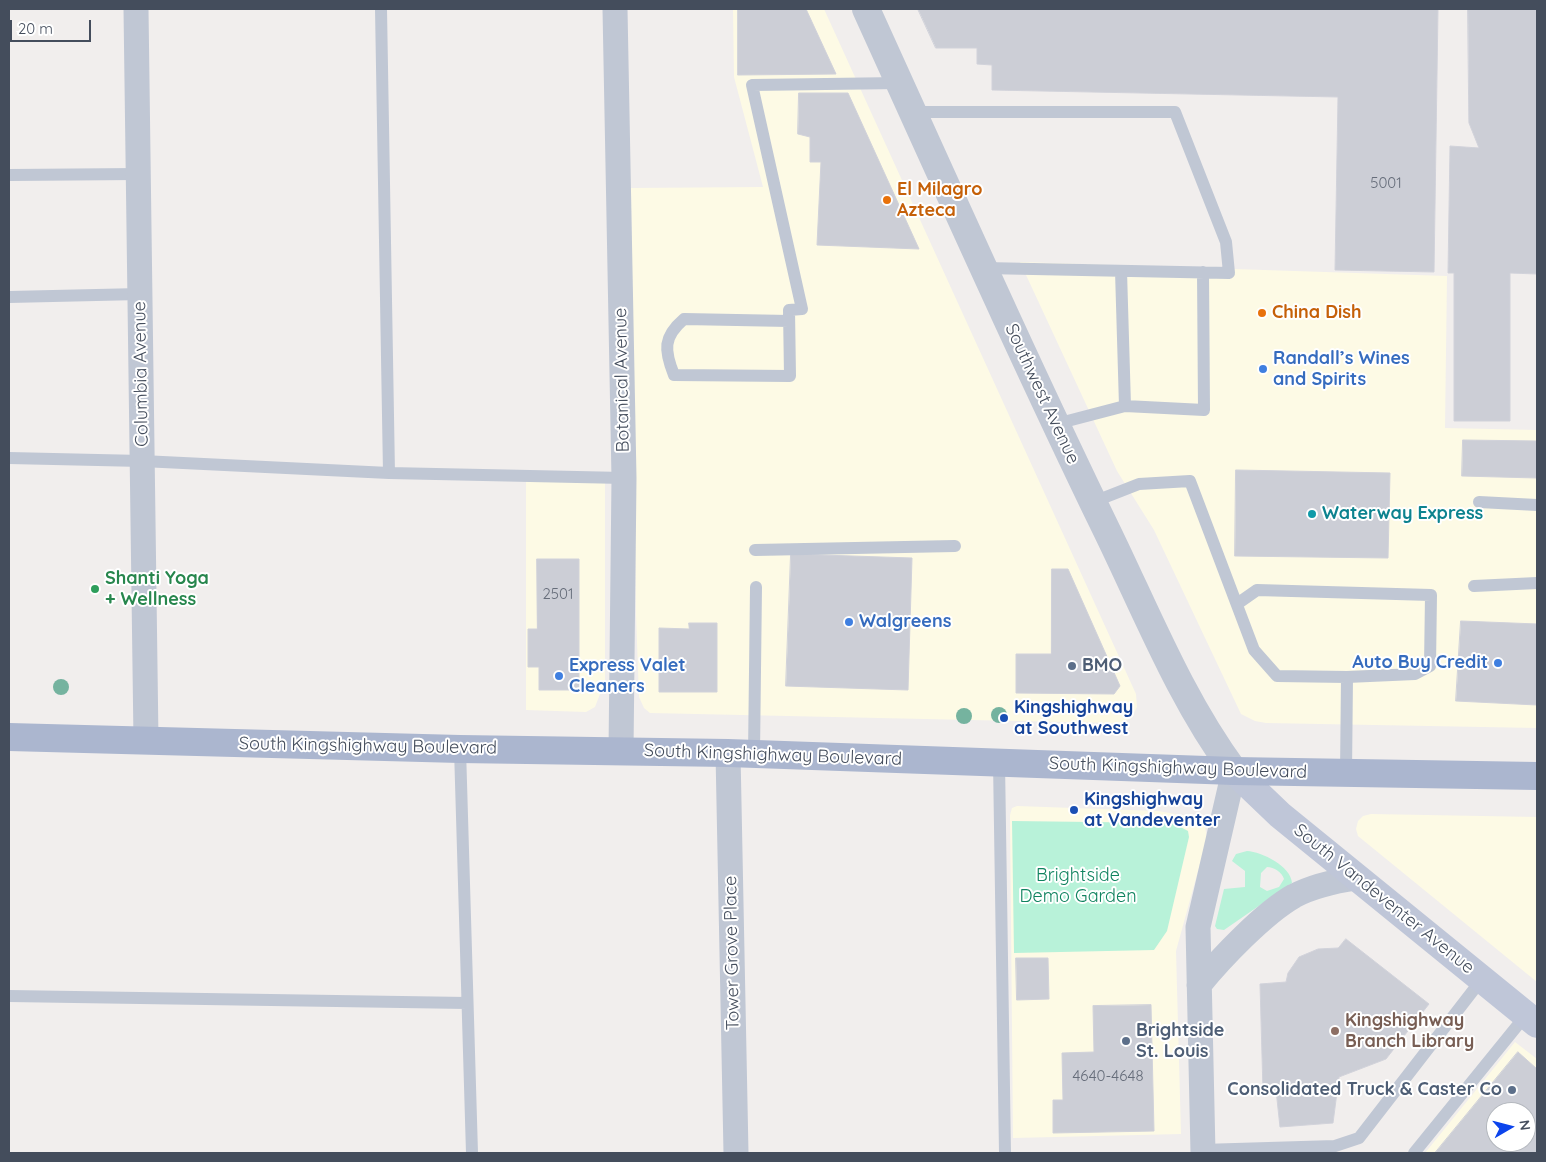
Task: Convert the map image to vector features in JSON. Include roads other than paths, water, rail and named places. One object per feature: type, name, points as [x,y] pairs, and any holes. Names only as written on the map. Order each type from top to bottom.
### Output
[{"type":"main road","name":"South Kingshighway Boulevard","points":[[9,738],[741,754],[1234,771],[1537,776]]},
{"type":"main road","name":"South Vandeventer Avenue","points":[[1234,771],[1264,802],[1532,1019]]},
{"type":"street","name":"Columbia Avenue","points":[[136,9],[146,740]]},
{"type":"street","name":"Botanical Avenue","points":[[615,9],[624,478],[621,751]]},
{"type":"street","name":"Southwest Avenue","points":[[866,9],[1093,502],[1189,700],[1215,744],[1234,771]]},
{"type":"street","name":"Tower Grove Place","points":[[736,1153],[741,754]]},
{"type":"street","points":[[1203,1151],[1198,927],[1234,771]]},
{"type":"street","points":[[1199,986],[1229,951],[1281,905],[1306,891],[1339,880],[1356,878]]},
{"type":"lane","points":[[381,9],[388,473]]},
{"type":"lane","points":[[789,321],[684,319],[673,328],[666,344],[668,361],[674,375],[790,376],[789,310],[802,309],[752,85],[900,83]]},
{"type":"lane","points":[[913,112],[1175,112],[1226,242],[1229,273],[984,268]]},
{"type":"lane","points":[[9,175],[138,174]]},
{"type":"lane","points":[[1121,271],[1125,406]]},
{"type":"lane","points":[[1056,424],[1125,406],[1204,410],[1203,272]]},
{"type":"lane","points":[[9,298],[140,294]]},
{"type":"lane","points":[[9,458],[142,461],[388,473],[624,478]]},
{"type":"lane","points":[[1093,502],[1139,484],[1190,481],[1254,650],[1277,676],[1347,677],[1415,674],[1430,666],[1431,595],[1257,590],[1237,604]]},
{"type":"lane","points":[[1479,502],[1537,505]]},
{"type":"lane","points":[[755,550],[955,546]]},
{"type":"lane","points":[[1474,586],[1537,583]]},
{"type":"lane","points":[[741,754],[756,587]]},
{"type":"lane","points":[[1346,773],[1347,677]]},
{"type":"lane","points":[[460,749],[472,1153]]},
{"type":"lane","points":[[999,762],[1005,1153]]},
{"type":"lane","points":[[1203,1151],[1335,1146],[1359,1138],[1482,979]]},
{"type":"lane","points":[[9,996],[468,1002]]},
{"type":"lane","points":[[1414,1153],[1532,1019]]},
{"type":"place","name":"El Milagro Azteca","points":[[887,200]]},
{"type":"place","name":"China Dish","points":[[1262,313]]},
{"type":"place","name":"Randall’s Wines and Spirits","points":[[1263,369]]},
{"type":"place","name":"Waterway Express","points":[[1312,514]]},
{"type":"place","name":"Shanti Yoga + Wellness","points":[[95,589]]},
{"type":"place","name":"Walgreens","points":[[849,622]]},
{"type":"place","name":"Auto Buy Credit","points":[[1498,663]]},
{"type":"place","name":"BMO","points":[[1072,666]]},
{"type":"place","name":"Express Valet Cleaners","points":[[559,676]]},
{"type":"place","name":"Kingshighway at Southwest","points":[[1004,718]]},
{"type":"place","name":"Kingshighway at Vandeventer","points":[[1074,810]]},
{"type":"place","name":"Kingshighway Branch Library","points":[[1335,1031]]},
{"type":"place","name":"Brightside St. Louis","points":[[1126,1041]]},
{"type":"place","name":"Consolidated Truck & Caster Co","points":[[1512,1090]]},
{"type":"park label","name":"Brightside Demo Garden","points":[[1078,886]]}]
